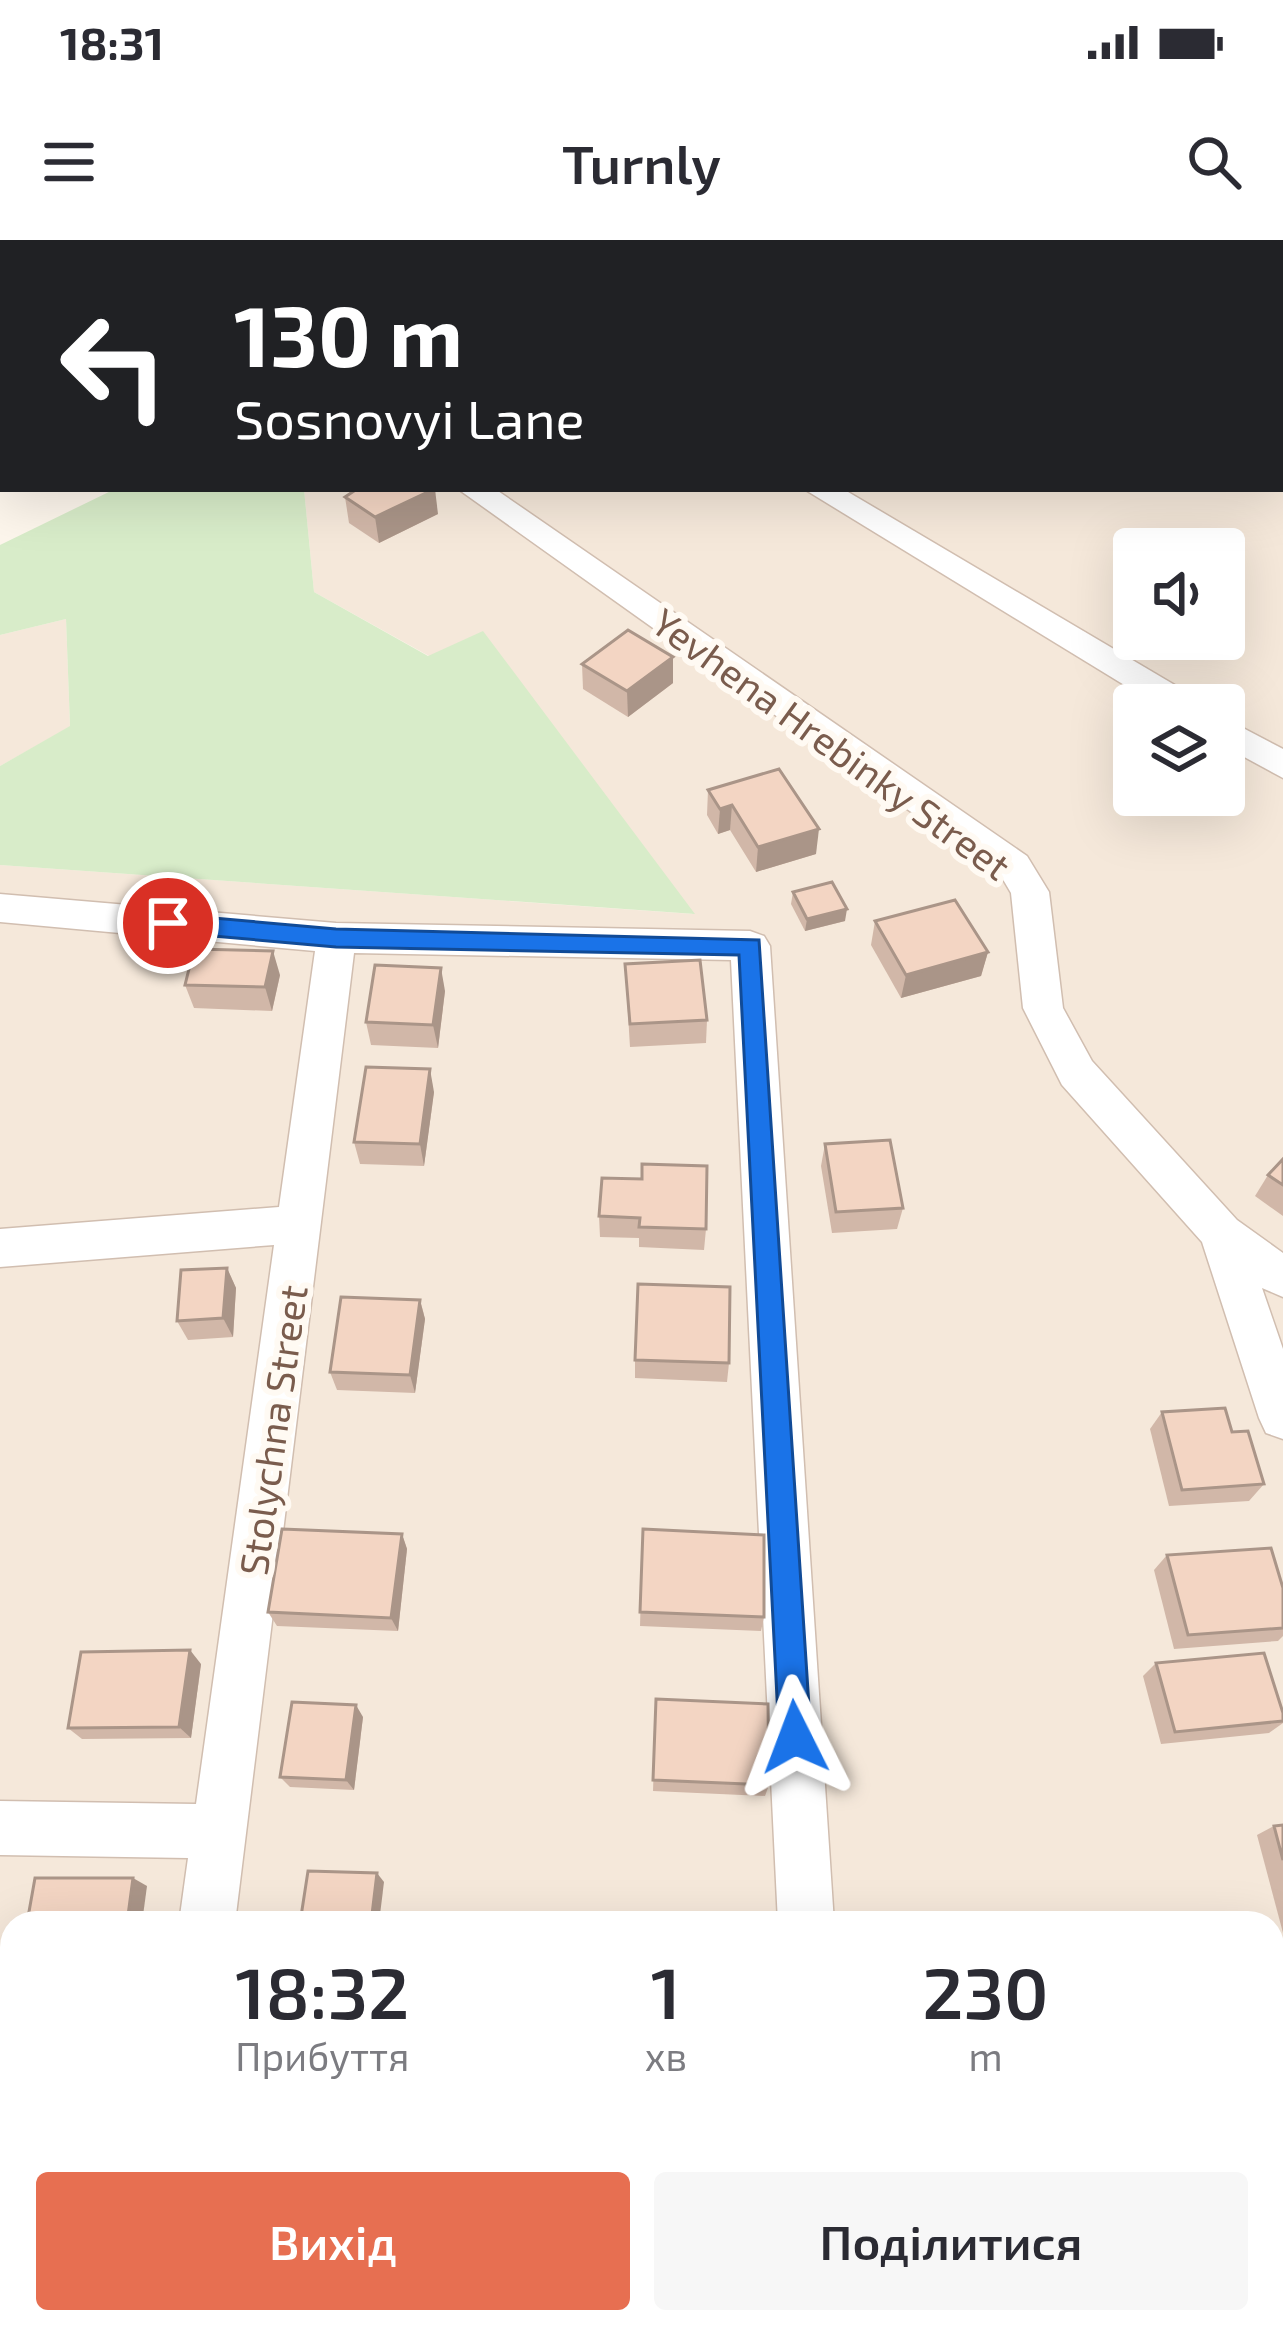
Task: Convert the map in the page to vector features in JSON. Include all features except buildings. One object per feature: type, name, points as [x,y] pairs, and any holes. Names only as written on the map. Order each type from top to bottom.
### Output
[{"type":"street","name":"Yevhena Hrebinky Street","points":[[478,492],[1014,866],[1030,892],[1043,1008],[1077,1073],[1221,1233]]},
{"type":"street","points":[[825,492],[1148,684]]},
{"type":"street","points":[[1245,742],[1283,765]]},
{"type":"street","points":[[0,908],[336,938],[750,946],[805,1911]]},
{"type":"street","name":"Stolychna Street","points":[[209,1911],[336,938]]},
{"type":"street","points":[[0,1248],[299,1224]]},
{"type":"street","points":[[1221,1233],[1283,1278]]},
{"type":"street","points":[[1221,1233],[1283,1418]]},
{"type":"street","points":[[0,1828],[219,1831]]},
{"type":"shaded area","points":[[304,492],[1283,492],[1283,1911],[0,1911],[0,865],[693,914],[429,656],[314,592]]},
{"type":"shaded area","points":[[66,619],[70,727],[0,766],[0,635]]},
{"type":"green space","points":[[109,492],[304,492],[314,592],[428,656],[483,631],[695,914],[0,865],[0,766],[70,726],[66,619],[0,635],[0,545]]},
{"type":"route","points":[[168,923],[336,938],[750,946],[795,1737]]}]
